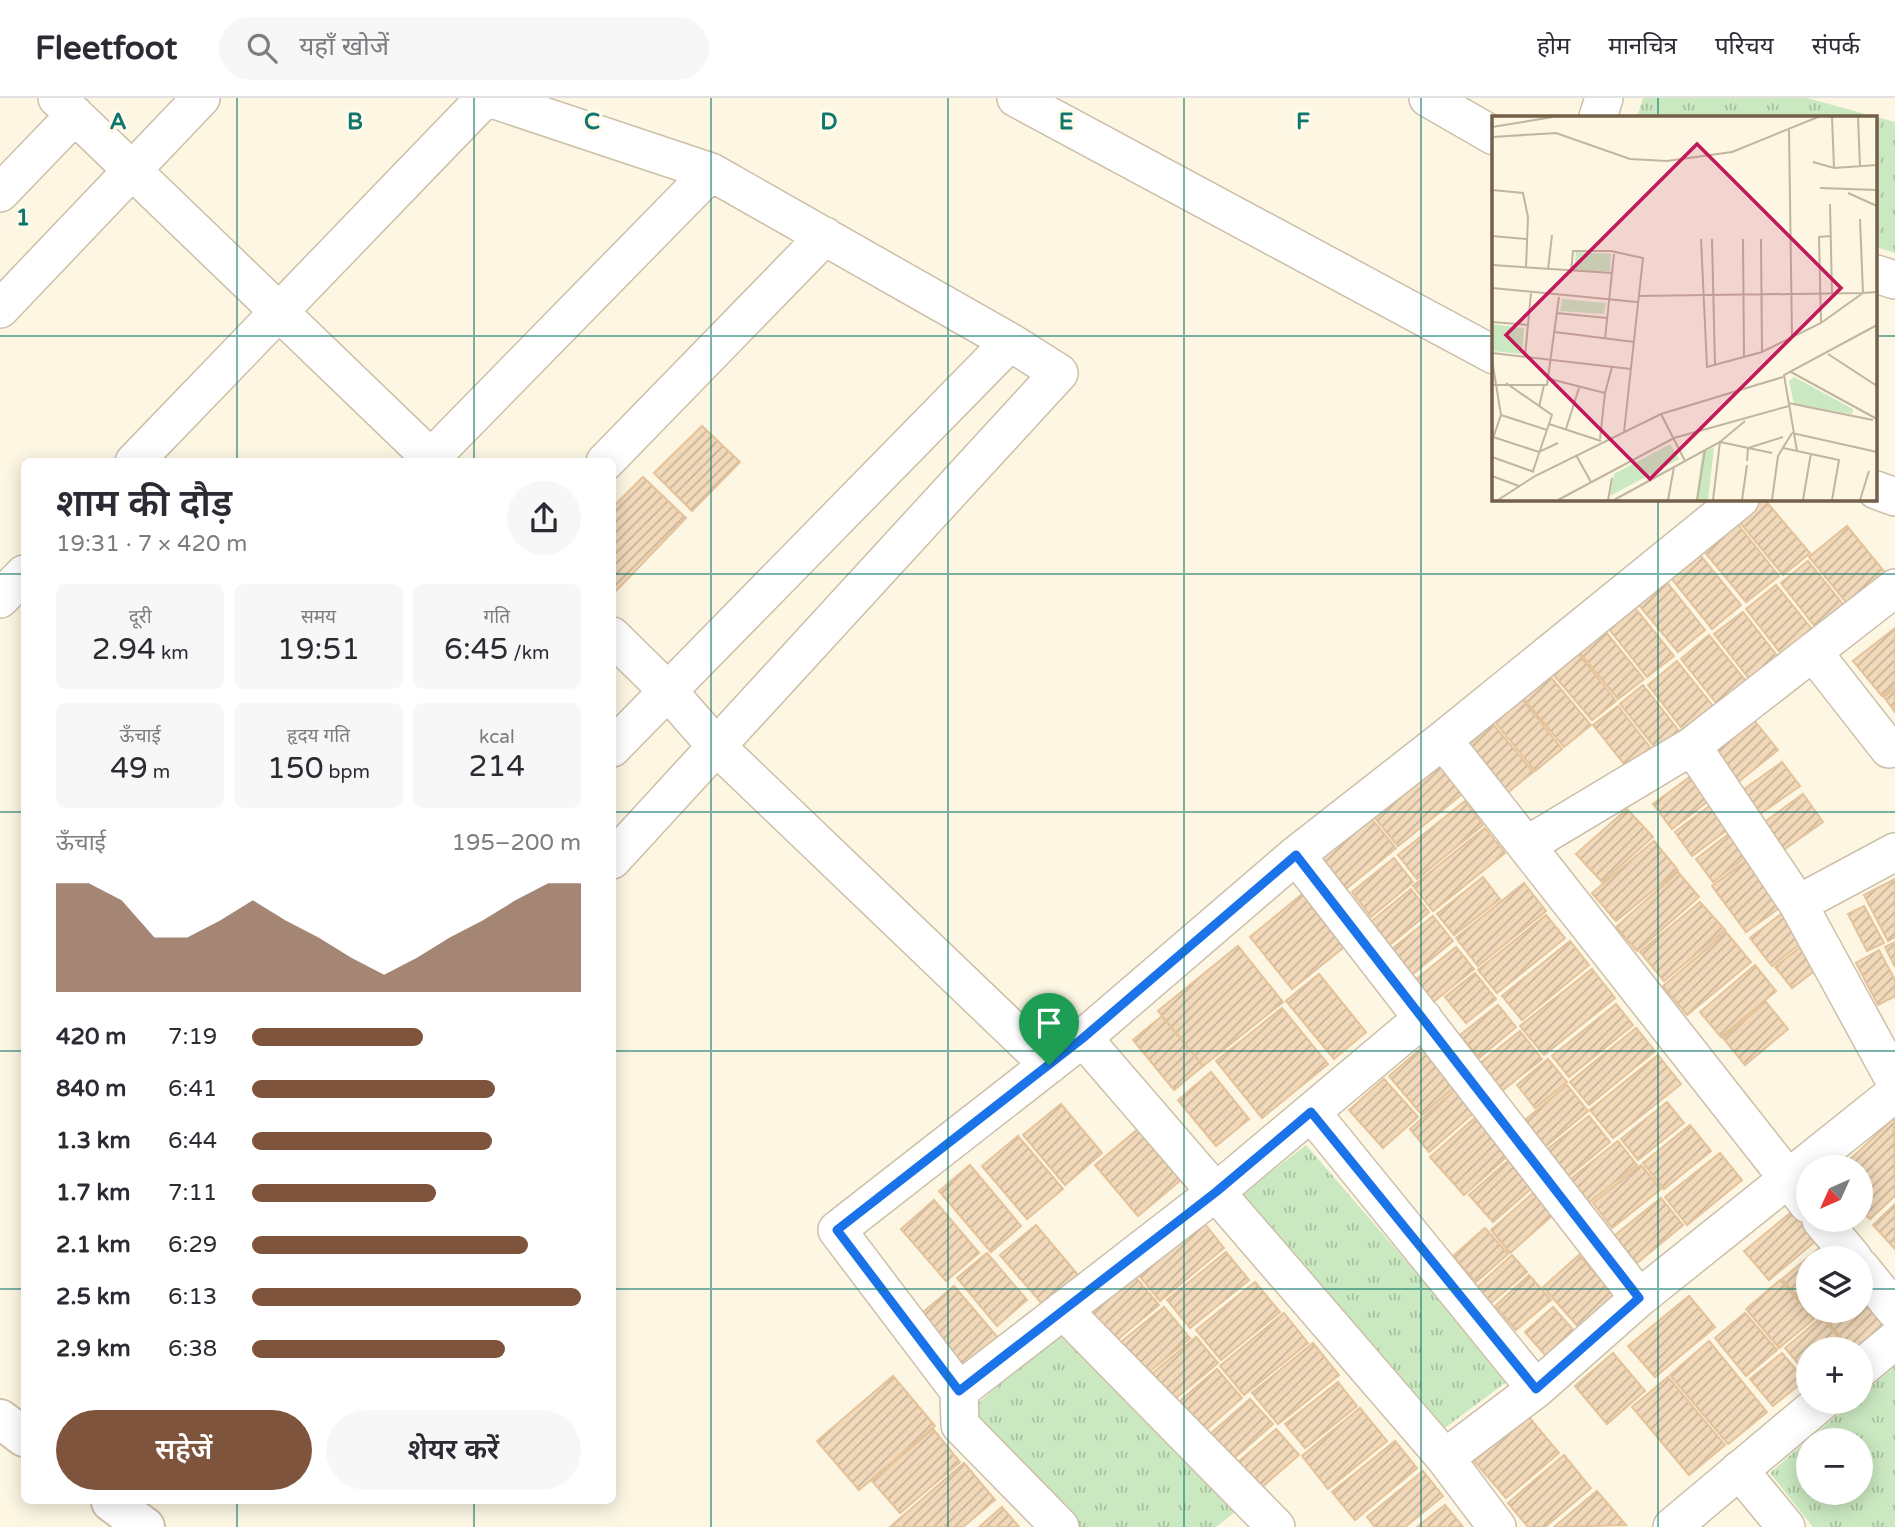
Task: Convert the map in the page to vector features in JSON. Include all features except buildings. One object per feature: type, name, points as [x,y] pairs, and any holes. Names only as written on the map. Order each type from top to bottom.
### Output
[{"type":"street","points":[[0,309],[201,98]]},
{"type":"street","points":[[138,458],[487,98],[711,172],[1010,342],[1059,373],[616,856]]},
{"type":"street","points":[[1016,98],[1492,354]]},
{"type":"street","points":[[1428,98],[1492,135]]},
{"type":"street","points":[[1598,116],[1604,98]]},
{"type":"street","points":[[0,193],[66,107],[281,312],[428,458]]},
{"type":"street","points":[[434,458],[711,172]]},
{"type":"street","points":[[609,458],[825,236]]},
{"type":"street","points":[[1878,275],[1895,280]]},
{"type":"street","points":[[616,744],[1010,342]]},
{"type":"street","points":[[1878,491],[1895,497]]},
{"type":"street","points":[[1060,1527],[960,1425],[959,1391],[837,1230],[1083,1038],[1296,855],[1443,740],[1739,500]]},
{"type":"street","points":[[0,599],[21,577]]},
{"type":"street","points":[[1527,845],[1692,746],[1895,588]]},
{"type":"street","points":[[616,640],[667,690],[717,747],[1049,1065]]},
{"type":"street","points":[[1813,652],[1889,749]]},
{"type":"street","points":[[1443,740],[1796,1190]]},
{"type":"street","points":[[1692,746],[1798,904],[1895,1081]]},
{"type":"street","points":[[1798,904],[1895,852]]},
{"type":"street","points":[[1296,855],[1639,1298]]},
{"type":"street","points":[[959,1391],[1216,1192],[1423,1018]]},
{"type":"street","points":[[1083,1038],[1445,1458],[1497,1527]]},
{"type":"street","points":[[1833,1155],[1895,1093]]},
{"type":"street","points":[[1311,1112],[1536,1389]]},
{"type":"street","points":[[1445,1458],[1536,1389],[1639,1298],[1796,1192]]},
{"type":"street","points":[[1831,1232],[1843,1246]]},
{"type":"street","points":[[1873,1283],[1895,1310]]},
{"type":"street","points":[[1063,1310],[1264,1523]]},
{"type":"street","points":[[1873,1358],[1895,1340]]},
{"type":"street","points":[[1672,1527],[1807,1414]]},
{"type":"street","points":[[0,1419],[21,1435]]},
{"type":"street","points":[[1739,1471],[1786,1527]]},
{"type":"street","points":[[114,1504],[145,1527]]},
{"type":"green space","points":[[1643,98],[1807,98],[1873,116],[1637,116]]},
{"type":"green space","points":[[1878,117],[1895,122],[1895,253],[1878,248]]},
{"type":"green space","points":[[1306,1145],[1509,1380],[1442,1430],[1243,1194]]},
{"type":"green space","points":[[1065,1327],[1240,1508],[1216,1527],[1077,1527],[970,1410]]},
{"type":"green space","points":[[1895,1366],[1895,1527],[1813,1527],[1770,1473],[1796,1450],[1796,1505],[1873,1505],[1873,1428],[1822,1428],[1839,1414],[1873,1414],[1873,1385]]},
{"type":"route","points":[[1296,855],[1639,1298],[1536,1389],[1311,1112],[1216,1192],[959,1391],[837,1230],[1049,1065],[1296,855]]}]
